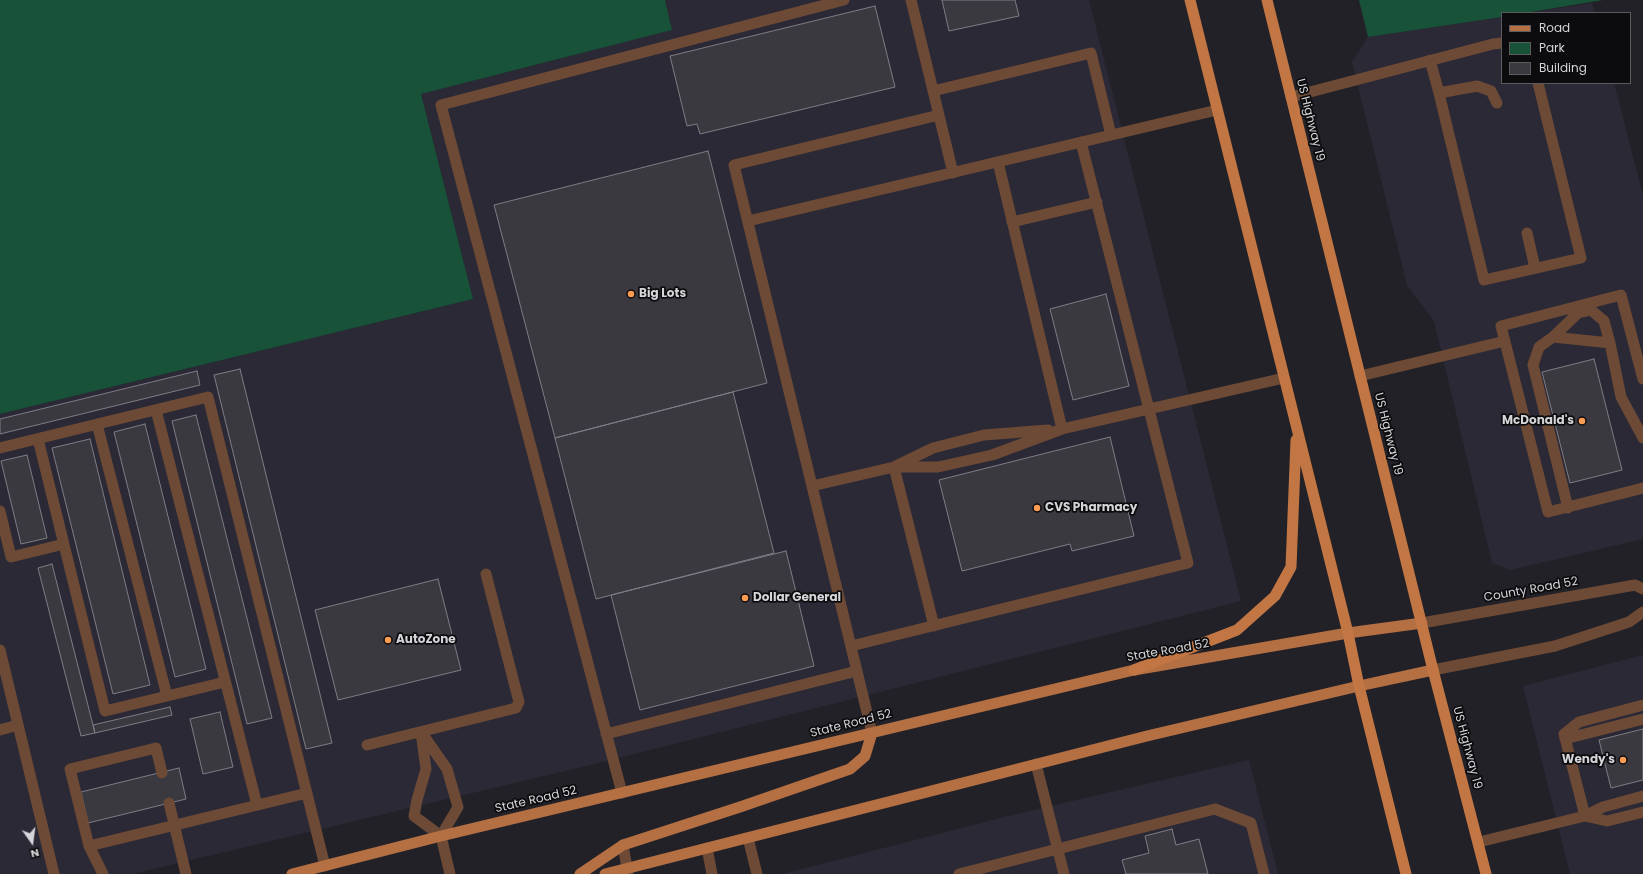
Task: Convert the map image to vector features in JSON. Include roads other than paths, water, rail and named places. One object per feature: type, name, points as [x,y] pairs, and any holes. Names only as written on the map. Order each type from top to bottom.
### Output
[{"type":"highway","points":[[1190,0],[1348,633],[1359,686],[1406,874]]},
{"type":"highway","name":"US Highway 19","points":[[1267,0],[1433,670],[1479,842],[1486,874]]},
{"type":"highway","points":[[1134,670],[1237,630],[1275,596],[1291,567],[1297,427]]},
{"type":"main road","name":"State Road 52","points":[[292,874],[441,836],[1134,670],[1348,633],[1422,623]]},
{"type":"main road","points":[[605,874],[628,871],[707,848],[1147,736],[1433,670]]},
{"type":"main road","points":[[580,874],[623,845],[850,769],[865,756],[872,733]]},
{"type":"street","points":[[622,793],[441,106],[844,0]]},
{"type":"street","points":[[911,0],[953,173]]},
{"type":"street","points":[[1291,97],[1493,44],[1501,44]]},
{"type":"street","points":[[933,91],[1091,53],[1111,135]]},
{"type":"street","points":[[1430,60],[1484,280],[1581,258],[1538,84]]},
{"type":"street","points":[[1439,93],[1477,86],[1491,90],[1497,103]]},
{"type":"street","points":[[748,221],[1217,110]]},
{"type":"street","points":[[872,733],[734,165],[939,115]]},
{"type":"street","points":[[851,646],[1188,563],[1081,142]]},
{"type":"street","points":[[998,162],[1062,429]]},
{"type":"street","points":[[1012,222],[1097,202]]},
{"type":"street","points":[[1527,233],[1535,268]]},
{"type":"street","points":[[1643,379],[1622,295],[1501,326],[1548,512],[1643,488]]},
{"type":"street","points":[[1568,508],[1533,365],[1539,347],[1553,337],[1578,313],[1591,310],[1604,321],[1622,397],[1643,438]]},
{"type":"street","points":[[1553,337],[1610,343]]},
{"type":"street","points":[[1360,376],[1505,341]]},
{"type":"street","points":[[812,486],[894,468],[938,467],[992,455],[1062,429],[1284,378]]},
{"type":"street","points":[[0,448],[208,396],[325,866]]},
{"type":"street","points":[[156,410],[257,805]]},
{"type":"street","points":[[97,424],[167,696]]},
{"type":"street","points":[[894,468],[933,448],[984,435],[1062,429]]},
{"type":"street","points":[[38,439],[105,711],[225,682]]},
{"type":"street","points":[[894,468],[934,626]]},
{"type":"street","points":[[0,511],[11,557],[64,544]]},
{"type":"street","points":[[367,745],[516,708],[519,702],[486,574]]},
{"type":"street","name":"County Road 52","points":[[1422,623],[1635,585],[1643,589]]},
{"type":"street","points":[[1433,670],[1555,646],[1629,622],[1643,612]]},
{"type":"street","points":[[0,650],[54,874]]},
{"type":"street","points":[[606,734],[857,671]]},
{"type":"street","points":[[1585,816],[1564,734],[1579,722],[1643,705]]},
{"type":"street","points":[[1565,739],[1643,719]]},
{"type":"street","points":[[0,730],[18,725]]},
{"type":"street","points":[[421,732],[447,769],[458,807],[441,836]]},
{"type":"street","points":[[421,732],[426,769],[414,816],[441,836],[450,874]]},
{"type":"street","points":[[103,874],[89,846],[70,769],[156,748],[162,773]]},
{"type":"street","points":[[1036,764],[1064,874]]},
{"type":"street","points":[[89,846],[307,793]]},
{"type":"street","points":[[1479,842],[1585,816],[1603,807],[1643,796]]},
{"type":"street","points":[[169,803],[186,874]]},
{"type":"street","points":[[958,874],[1058,850],[1215,809],[1251,823],[1264,874]]},
{"type":"street","points":[[1585,816],[1607,821],[1643,812]]},
{"type":"street","points":[[748,838],[757,874]]},
{"type":"street","points":[[623,845],[628,871]]},
{"type":"street","points":[[707,848],[712,874]]},
{"type":"place","name":"Big Lots","points":[[631,294]]},
{"type":"place","name":"McDonald's","points":[[1582,421]]},
{"type":"place","name":"CVS Pharmacy","points":[[1037,508]]},
{"type":"place","name":"Dollar General","points":[[745,598]]},
{"type":"place","name":"AutoZone","points":[[388,640]]},
{"type":"place","name":"Wendy's","points":[[1623,760]]}]
